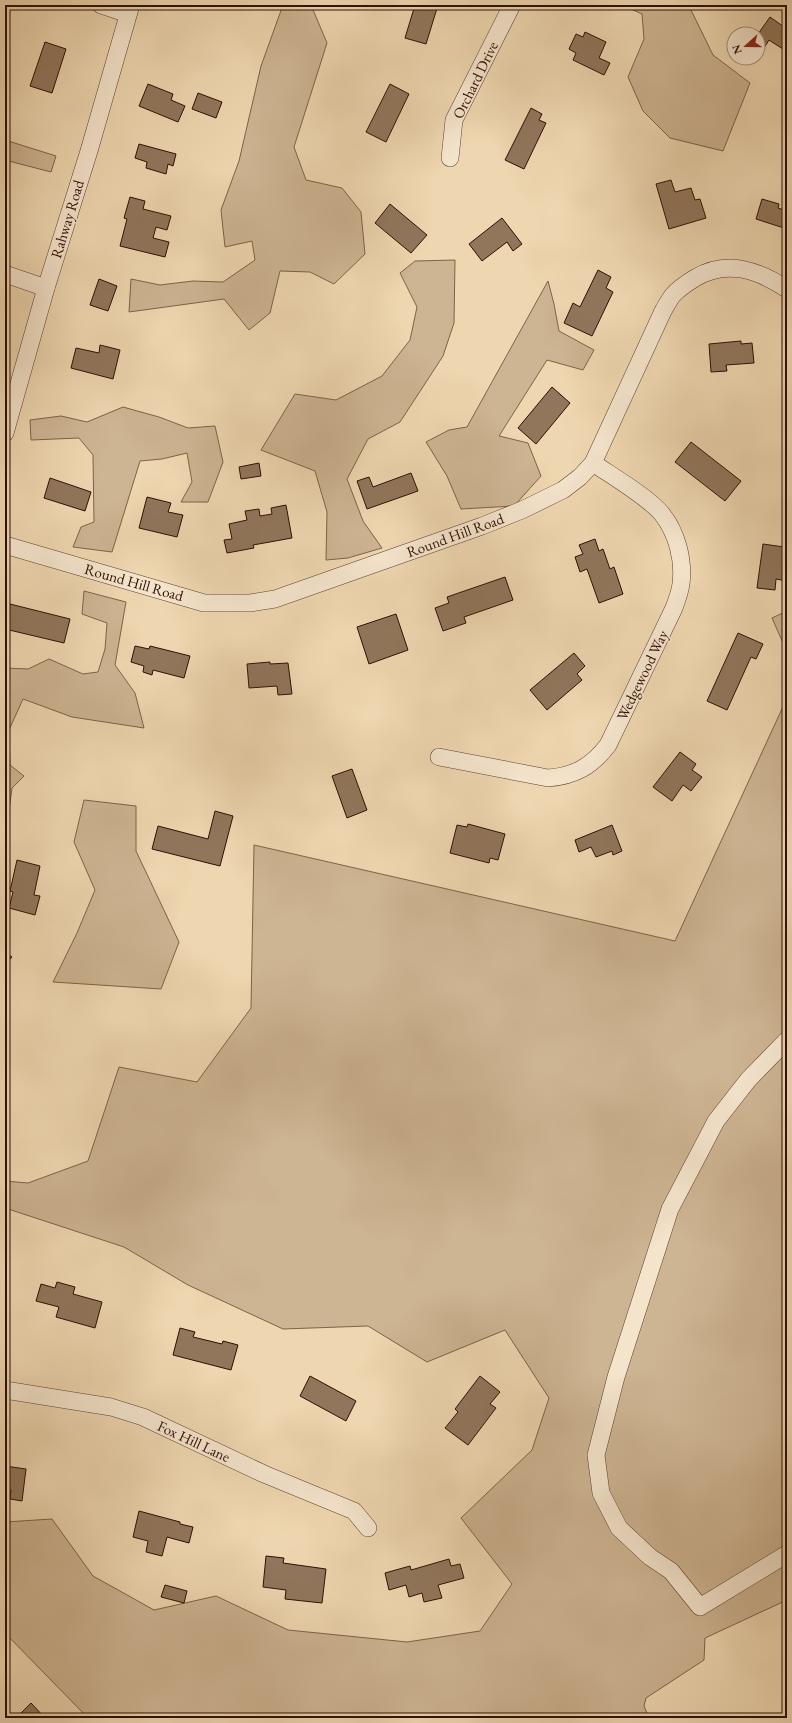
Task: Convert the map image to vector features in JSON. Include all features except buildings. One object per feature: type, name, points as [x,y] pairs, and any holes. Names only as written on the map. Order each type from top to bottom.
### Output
[{"type":"street","points":[[101,5],[130,9]]},
{"type":"street","name":"Orchard Drive","points":[[450,158],[454,120],[512,5]]},
{"type":"street","name":"Rahway Road","points":[[5,433],[46,288],[89,151],[130,9]]},
{"type":"street","name":"Round Hill Road","points":[[5,545],[204,603],[250,603],[275,599],[482,526],[522,510],[563,490],[580,477],[593,463],[663,311],[674,294],[700,275],[716,270],[732,268],[752,271],[768,277],[787,289]]},
{"type":"street","points":[[5,274],[46,288]]},
{"type":"street","name":"Wedgewood Way","points":[[439,757],[548,778],[562,777],[576,773],[594,761],[608,745],[674,608],[681,586],[682,568],[679,549],[672,530],[662,514],[647,500],[593,463]]},
{"type":"street","points":[[787,1040],[748,1080],[716,1121],[670,1210],[618,1370],[596,1455],[601,1493],[618,1528],[650,1557],[671,1571],[700,1607],[787,1554]]},
{"type":"street","name":"Fox Hill Lane","points":[[5,1390],[111,1407],[143,1417],[264,1474],[354,1511],[368,1528]]},
{"type":"shaded area","points":[[283,5],[311,5],[327,43],[294,147],[306,180],[342,188],[361,212],[365,254],[334,284],[310,272],[280,271],[270,313],[249,330],[224,299],[129,312],[131,279],[160,285],[193,281],[223,282],[255,260],[252,241],[225,247],[221,210],[239,161],[261,66]]},
{"type":"shaded area","points":[[622,5],[692,5],[691,10],[713,55],[750,83],[723,151],[670,138],[643,111],[628,77],[644,39],[642,14]]},
{"type":"shaded area","points":[[5,140],[56,156],[51,172],[5,160]]},
{"type":"shaded area","points":[[455,260],[454,323],[443,356],[400,422],[368,439],[347,479],[363,521],[382,548],[348,558],[326,560],[327,512],[315,471],[261,450],[295,394],[336,400],[382,376],[410,340],[417,307],[400,273],[415,261]]},
{"type":"shaded area","points":[[548,281],[559,331],[594,350],[583,370],[547,360],[499,436],[528,443],[541,476],[514,506],[461,509],[447,476],[426,442],[449,430],[467,427]]},
{"type":"shaded area","points":[[123,407],[159,417],[188,428],[215,426],[223,462],[208,502],[181,502],[192,482],[187,453],[162,459],[140,461],[112,552],[73,547],[81,527],[94,522],[93,455],[79,438],[31,440],[30,420],[61,416],[87,422]]},
{"type":"shaded area","points":[[84,591],[126,602],[115,665],[135,693],[144,728],[72,717],[23,699],[9,730],[10,765],[24,776],[12,788],[5,840],[5,668],[28,669],[49,659],[83,674],[98,672],[105,649],[107,623],[82,614]]},
{"type":"shaded area","points":[[787,611],[787,652],[772,618]]},
{"type":"shaded area","points":[[787,698],[787,1600],[705,1638],[704,1660],[646,1698],[644,1706],[649,1718],[88,1718],[5,1633],[5,1522],[52,1519],[93,1576],[154,1610],[216,1596],[288,1630],[407,1642],[480,1631],[512,1584],[461,1518],[532,1450],[549,1398],[505,1330],[427,1362],[368,1326],[283,1329],[188,1285],[124,1247],[5,1208],[5,1181],[28,1183],[88,1161],[119,1067],[197,1082],[251,1008],[254,845],[675,941]]},
{"type":"shaded area","points":[[84,800],[136,806],[136,851],[179,942],[161,989],[53,982],[77,933],[95,890],[74,842]]}]
